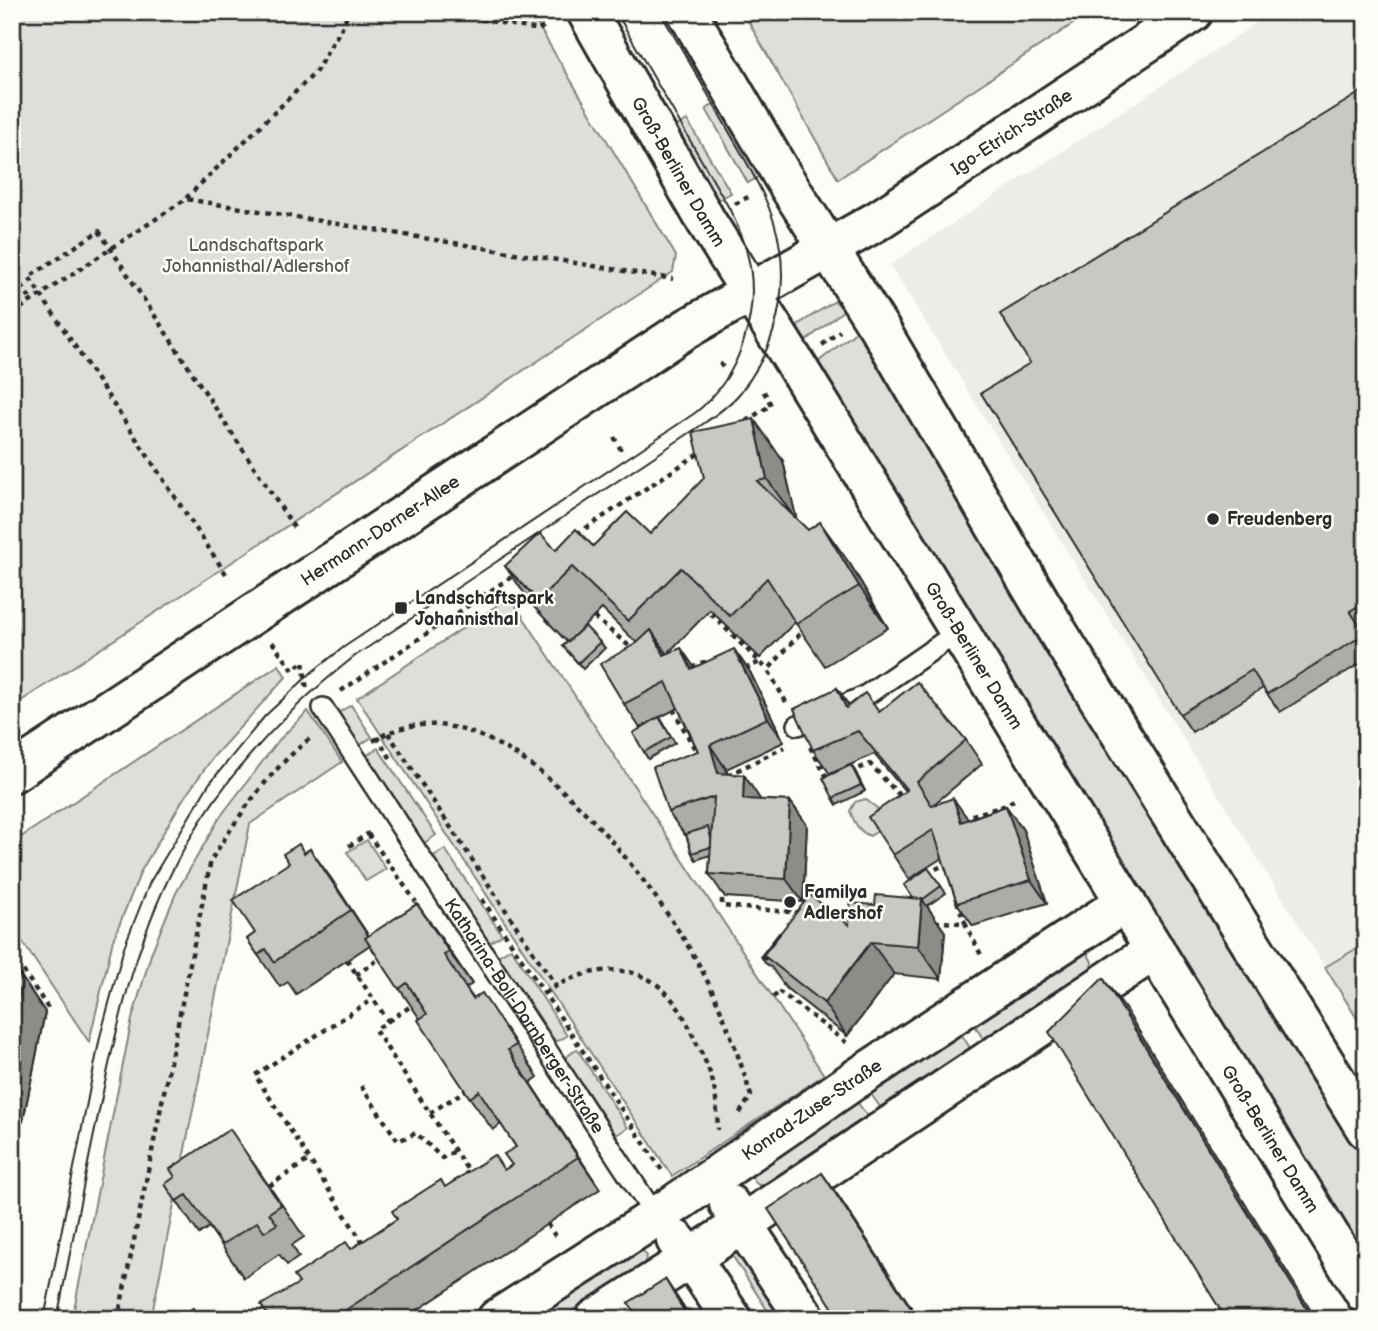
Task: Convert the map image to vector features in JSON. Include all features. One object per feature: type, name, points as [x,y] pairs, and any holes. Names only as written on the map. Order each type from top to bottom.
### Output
[{"type":"street","name":"Groß-Berliner Damm","points":[[587,12],[706,222],[1366,1295]]},
{"type":"street","points":[[687,12],[783,177],[830,248],[1057,631],[1366,1129]]},
{"type":"street","name":"Igo-Etrich-Straße","points":[[750,292],[884,216],[1193,12]]},
{"type":"street","name":"Hermann-Dorner-Allee","points":[[12,773],[686,329],[750,292]]},
{"type":"street","name":"Konrad-Zuse-Straße","points":[[497,1319],[656,1217],[853,1081],[1126,902]]},
{"type":"street","points":[[595,1319],[1155,950]]},
{"type":"street","points":[[712,1179],[806,1319]]},
{"type":"street","name":"Katharina-Boll-Dornberger-Straße","points":[[656,1217],[691,1258],[732,1319]]},
{"type":"lane","points":[[801,731],[864,696],[958,632]]},
{"type":"lane","name":"Katharina-Boll-Dornberger-Straße","points":[[323,701],[656,1217]]},
{"type":"path","points":[[12,314],[186,199],[315,73],[345,22],[346,12]]},
{"type":"path","points":[[441,12],[539,30],[547,24]]},
{"type":"path","points":[[735,204],[752,195]]},
{"type":"path","points":[[186,199],[673,279]]},
{"type":"path","points":[[226,575],[29,276],[99,231],[295,529]]},
{"type":"path","points":[[12,268],[32,302]]},
{"type":"path","points":[[816,349],[844,328]]},
{"type":"path","points":[[740,425],[771,405],[763,390]]},
{"type":"path","points":[[614,437],[621,450]]},
{"type":"path","points":[[570,539],[706,448]]},
{"type":"path","points":[[282,656],[293,670],[303,661],[307,695],[323,701],[526,568]]},
{"type":"path","points":[[711,614],[768,670],[829,779],[870,764]]},
{"type":"path","points":[[594,617],[644,658]]},
{"type":"path","points":[[768,670],[803,630]]},
{"type":"path","points":[[737,673],[760,662]]},
{"type":"path","points":[[691,668],[704,663],[709,673]]},
{"type":"path","points":[[344,688],[351,698]]},
{"type":"path","points":[[673,709],[704,766]]},
{"type":"path","points":[[378,739],[402,727],[427,724],[460,729],[484,737],[517,755],[559,786],[596,823],[643,879],[675,924],[719,1004],[751,1096],[738,1115]]},
{"type":"path","points":[[371,729],[400,772]]},
{"type":"path","points":[[728,775],[801,731]]},
{"type":"path","points":[[388,733],[556,986]]},
{"type":"path","points":[[118,1319],[211,860],[240,813],[288,755],[314,735]]},
{"type":"path","points":[[865,758],[902,800]]},
{"type":"path","points":[[956,820],[1004,806],[1014,800]]},
{"type":"path","points":[[349,846],[368,834],[422,912]]},
{"type":"path","points":[[920,878],[943,861],[949,876]]},
{"type":"path","points":[[722,879],[722,906],[813,914]]},
{"type":"path","points":[[480,896],[664,1173]]},
{"type":"path","points":[[957,900],[965,923],[986,963]]},
{"type":"path","points":[[789,912],[790,902]]},
{"type":"path","points":[[825,915],[862,918]]},
{"type":"path","points":[[829,927],[837,916]]},
{"type":"path","points":[[926,921],[965,923]]},
{"type":"path","points":[[356,975],[388,953]]},
{"type":"path","points":[[12,954],[48,1008]]},
{"type":"path","points":[[347,961],[388,1021]]},
{"type":"path","points":[[544,993],[585,972],[618,970],[652,982],[669,995],[693,1034],[714,1086],[718,1133]]},
{"type":"path","points":[[773,997],[791,976]]},
{"type":"path","points":[[779,992],[856,1050]]},
{"type":"path","points":[[363,1243],[255,1075],[373,999]]},
{"type":"path","points":[[411,1006],[375,1030],[469,1172],[482,1175]]},
{"type":"path","points":[[361,1086],[398,1141],[416,1133],[442,1158],[455,1151]]},
{"type":"path","points":[[430,1113],[466,1090]]},
{"type":"path","points":[[269,1186],[310,1159]]},
{"type":"path","points":[[458,1179],[469,1172]]},
{"type":"path","points":[[355,1249],[374,1236]]},
{"type":"path","points":[[262,1319],[270,1306]]},
{"type":"shaded area","points":[[1273,12],[1366,12],[1366,943],[1325,967],[890,265]]},
{"type":"green space","name":"Landschaftspark Johannisthal/Adlershof","points":[[12,12],[530,12],[676,256],[673,272],[12,707]]},
{"type":"green space","points":[[743,12],[1091,12],[838,179]]},
{"type":"green space","points":[[721,101],[763,174],[748,183],[706,109]]},
{"type":"green space","points":[[687,120],[731,193],[715,202],[672,129]]},
{"type":"green space","points":[[835,301],[844,310],[801,345],[795,336],[799,324]]},
{"type":"green space","points":[[857,331],[1366,1156],[1366,1266],[813,366]]},
{"type":"green space","points":[[510,597],[824,1075],[672,1176],[357,698]]},
{"type":"green space","points":[[279,665],[286,677],[214,756],[182,801],[141,871],[113,940],[89,1042],[12,926],[12,843]]},
{"type":"green space","points":[[351,705],[372,737],[360,745],[338,713]]},
{"type":"green space","points":[[308,711],[342,762],[250,824],[151,1319],[72,1319],[132,1019],[152,951],[176,893],[220,817],[279,740]]},
{"type":"green space","points":[[378,748],[436,835],[424,843],[366,756]]},
{"type":"green space","points":[[865,799],[885,814],[887,825],[870,836],[857,826],[850,811],[855,802]]},
{"type":"green space","points":[[367,840],[386,869],[366,881],[347,852]]},
{"type":"green space","points":[[445,849],[502,935],[489,943],[432,857]]},
{"type":"green space","points":[[1366,943],[1366,1033],[1325,967]]},
{"type":"green space","points":[[511,948],[567,1036],[556,1042],[498,956]]},
{"type":"green space","points":[[1081,950],[1087,952],[1092,962],[1090,974],[1056,1002],[1051,994],[983,1039],[973,1022]]},
{"type":"green space","points":[[960,1032],[970,1048],[880,1107],[869,1091]]},
{"type":"green space","points":[[577,1049],[628,1128],[616,1135],[565,1058]]},
{"type":"green space","points":[[856,1100],[867,1116],[800,1160],[804,1168],[766,1186],[760,1186],[754,1181],[750,1173]]},
{"type":"green space","points":[[639,1246],[647,1256],[643,1266],[599,1304],[593,1297],[559,1319],[524,1319]]},
{"type":"green space","points":[[739,1247],[787,1319],[773,1319],[730,1252]]},
{"type":"building","name":"Freudenberg","points":[[1366,89],[1366,601],[1350,611],[1365,634],[1267,694],[1252,670],[1180,714],[981,393],[1030,363],[1000,314]]},
{"type":"building","points":[[754,419],[767,479],[757,481],[808,530],[820,522],[859,586],[796,624],[767,578],[730,616],[681,568],[628,621],[572,567],[538,600],[505,566],[540,533],[556,550],[576,529],[593,546],[627,512],[650,534],[704,478],[693,432]]},
{"type":"building","points":[[585,626],[600,642],[578,663],[563,646]]},
{"type":"building","points":[[651,630],[664,655],[681,648],[691,669],[734,649],[768,718],[710,745],[718,773],[744,775],[743,799],[790,801],[786,879],[709,874],[714,797],[668,812],[653,767],[698,751],[666,682],[624,704],[600,664],[637,643]]},
{"type":"building","points":[[917,682],[966,740],[917,782],[932,806],[953,798],[961,822],[1006,806],[1031,880],[957,903],[933,830],[893,855],[868,817],[907,790],[858,731],[813,750],[794,709],[837,688],[846,708],[865,693],[879,712]]},
{"type":"building","points":[[659,717],[671,737],[644,752],[633,733]]},
{"type":"building","points":[[851,765],[861,785],[833,798],[823,778]]},
{"type":"building","points":[[708,827],[711,847],[692,853],[686,834]]},
{"type":"building","points":[[299,844],[304,853],[310,849],[351,910],[274,962],[266,949],[258,955],[247,939],[255,933],[233,900],[289,863],[283,854]]},
{"type":"building","points":[[928,868],[941,886],[922,900],[913,898],[904,885]]},
{"type":"building","points":[[810,895],[849,925],[850,903],[875,905],[876,895],[922,899],[918,946],[871,942],[824,1003],[763,955]]},
{"type":"building","points":[[417,904],[449,952],[444,955],[473,999],[482,993],[516,1045],[508,1050],[578,1157],[332,1319],[270,1319],[261,1305],[299,1283],[294,1276],[346,1242],[351,1249],[397,1219],[392,1211],[441,1180],[445,1187],[494,1155],[504,1170],[512,1165],[504,1154],[516,1147],[479,1091],[470,1098],[418,1020],[427,1014],[407,983],[399,989],[365,938]]},
{"type":"building","points":[[779,933],[763,955],[766,960],[761,956]]},
{"type":"building","points":[[12,965],[22,980],[12,1028]]},
{"type":"building","points":[[1103,978],[1313,1319],[1226,1319],[1049,1032]]},
{"type":"building","points":[[230,1129],[281,1205],[269,1213],[277,1224],[264,1232],[257,1222],[222,1245],[187,1195],[176,1201],[165,1184],[175,1177],[170,1169]]},
{"type":"building","points":[[822,1173],[918,1319],[840,1319],[768,1209]]},
{"type":"building","points":[[665,1279],[684,1311],[691,1311],[692,1319],[621,1319],[634,1310],[628,1303]]},
{"type":"building","points":[[193,1308],[200,1319],[176,1319]]},
{"type":"tram line","points":[[44,1319],[100,1037],[124,947],[150,882],[209,784],[265,716],[312,672],[344,647],[695,413],[725,381],[736,361],[744,340],[752,297],[751,274],[744,241],[729,208],[616,12]]},
{"type":"tram line","points":[[57,1319],[106,1077],[132,974],[155,908],[170,876],[186,845],[221,792],[284,719],[355,656],[718,413],[740,393],[766,351],[780,304],[782,280],[777,232],[755,177],[660,12]]},
{"type":"place","name":"Freudenberg","points":[[1213,519]]},
{"type":"place","name":"Landschaftspark Johannisthal","points":[[401,608]]},
{"type":"place","name":"Familya Adlershof","points":[[790,902]]}]
